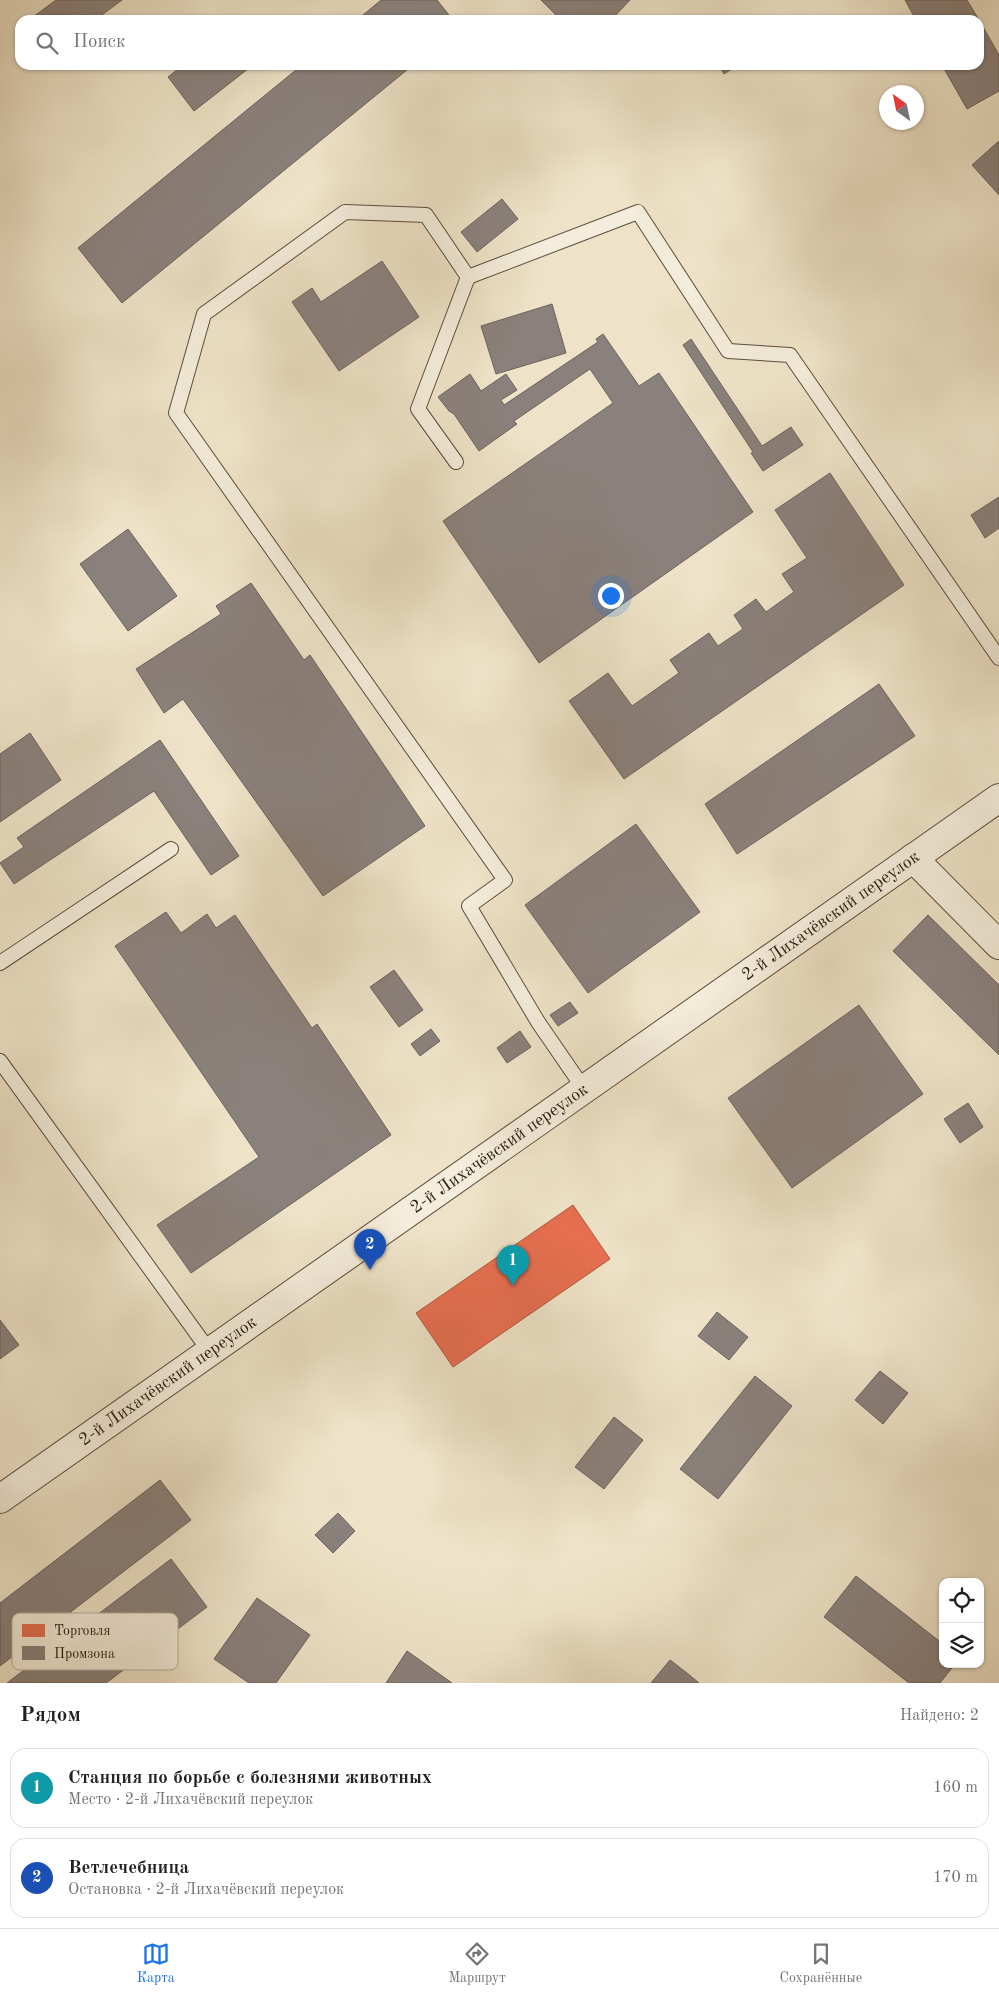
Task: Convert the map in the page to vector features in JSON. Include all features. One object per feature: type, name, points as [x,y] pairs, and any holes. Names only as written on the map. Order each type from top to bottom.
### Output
[{"type":"street","name":"2-й Лихачёвский переулок","points":[[0,1499],[999,798]]},
{"type":"street","points":[[913,858],[999,945]]},
{"type":"lane","points":[[468,277],[426,215],[345,212],[204,314],[176,413],[505,880],[469,906],[538,1022],[584,1089]]},
{"type":"lane","points":[[456,462],[418,409],[468,277],[638,212],[728,351],[790,355],[999,658]]},
{"type":"lane","points":[[0,963],[170,849]]},
{"type":"lane","points":[[0,1061],[210,1352]]},
{"type":"building: Торговля","points":[[573,1205],[610,1259],[453,1367],[416,1313]]},
{"type":"building: Промзона","points":[[56,0],[122,0],[102,15],[36,15]]},
{"type":"building: Промзона","points":[[381,0],[437,0],[449,15],[363,15]]},
{"type":"building: Промзона","points":[[541,0],[630,0],[616,15],[556,15]]},
{"type":"building: Промзона","points":[[905,0],[967,0],[976,15],[913,15]]},
{"type":"building: Промзона","points":[[984,29],[999,55],[999,91],[967,109],[945,70],[984,70]]},
{"type":"building: Промзона","points":[[177,70],[247,70],[194,111],[168,77]]},
{"type":"building: Промзона","points":[[296,70],[407,70],[122,303],[78,248]]},
{"type":"building: Промзона","points":[[722,70],[730,70],[724,74]]},
{"type":"building: Промзона","points":[[999,141],[999,195],[972,165]]},
{"type":"building: Промзона","points":[[502,199],[518,219],[477,252],[461,232]]},
{"type":"building: Промзона","points":[[382,261],[419,317],[339,371],[292,302],[312,288],[321,302]]},
{"type":"building: Промзона","points":[[552,304],[566,353],[496,374],[481,326]]},
{"type":"building: Промзона","points":[[603,334],[639,386],[659,373],[753,512],[539,663],[443,521],[613,403],[590,369],[514,421],[517,424],[479,451],[454,414],[449,411],[438,397],[470,374],[481,391],[506,374],[517,390],[501,400],[504,405],[598,342],[596,339]]},
{"type":"building: Промзона","points":[[691,339],[762,446],[791,427],[803,445],[763,471],[751,453],[753,452],[683,345]]},
{"type":"building: Промзона","points":[[830,473],[904,585],[624,779],[569,701],[608,673],[632,706],[679,673],[670,660],[709,633],[718,646],[743,629],[734,615],[756,599],[766,612],[794,592],[782,574],[807,558],[775,510]]},
{"type":"building: Промзона","points":[[999,497],[999,528],[985,538],[971,515]]},
{"type":"building: Промзона","points":[[128,529],[177,596],[128,631],[80,564]]},
{"type":"building: Промзона","points":[[251,583],[304,660],[310,655],[425,826],[323,896],[183,699],[164,713],[136,669],[221,614],[216,606]]},
{"type":"building: Промзона","points":[[879,684],[915,736],[737,854],[705,804]]},
{"type":"building: Промзона","points":[[30,733],[61,780],[0,822],[0,754]]},
{"type":"building: Промзона","points":[[160,740],[239,856],[211,875],[154,791],[14,884],[0,863],[24,847],[17,838]]},
{"type":"building: Промзона","points":[[636,824],[700,912],[588,993],[525,905]]},
{"type":"building: Промзона","points":[[166,912],[181,933],[207,914],[216,928],[235,915],[312,1028],[317,1024],[391,1135],[191,1273],[157,1225],[259,1157],[115,946]]},
{"type":"building: Промзона","points":[[928,915],[999,985],[999,1055],[893,951]]},
{"type":"building: Промзона","points":[[394,970],[423,1010],[399,1027],[370,987]]},
{"type":"building: Промзона","points":[[570,1002],[578,1013],[558,1026],[550,1015]]},
{"type":"building: Промзона","points":[[859,1005],[923,1094],[792,1188],[728,1098]]},
{"type":"building: Промзона","points":[[431,1029],[440,1041],[420,1056],[411,1044]]},
{"type":"building: Промзона","points":[[520,1031],[531,1047],[507,1063],[497,1048]]},
{"type":"building: Промзона","points":[[968,1103],[983,1127],[960,1143],[944,1119]]},
{"type":"building: Промзона","points":[[717,1312],[748,1337],[729,1360],[698,1336]]},
{"type":"building: Промзона","points":[[0,1320],[19,1345],[0,1359]]},
{"type":"building: Промзона","points":[[880,1371],[908,1393],[883,1424],[855,1400]]},
{"type":"building: Промзона","points":[[755,1376],[792,1406],[718,1499],[680,1469]]},
{"type":"building: Промзона","points":[[614,1417],[643,1440],[604,1489],[575,1467]]},
{"type":"building: Промзона","points":[[160,1480],[191,1520],[69,1613],[12,1613],[12,1657],[0,1666],[0,1603]]},
{"type":"building: Промзона","points":[[338,1513],[355,1531],[333,1553],[315,1535]]},
{"type":"building: Промзона","points":[[171,1559],[207,1607],[178,1629],[178,1613],[100,1613]]},
{"type":"building: Промзона","points":[[856,1576],[939,1641],[939,1668],[952,1668],[940,1683],[909,1683],[824,1617]]},
{"type":"building: Промзона","points":[[257,1598],[310,1635],[276,1683],[249,1683],[214,1659]]},
{"type":"building: Промзона","points":[[407,1651],[452,1683],[386,1683]]},
{"type":"building: Промзона","points":[[670,1660],[687,1673],[699,1683],[651,1683]]},
{"type":"building: Промзона","points":[[24,1670],[123,1670],[106,1683],[7,1683]]},
{"type":"place","name":"Ветлечебница","points":[[370,1270]]},
{"type":"place","name":"Станция по борьбе с болезнями животных","points":[[513,1286]]}]
